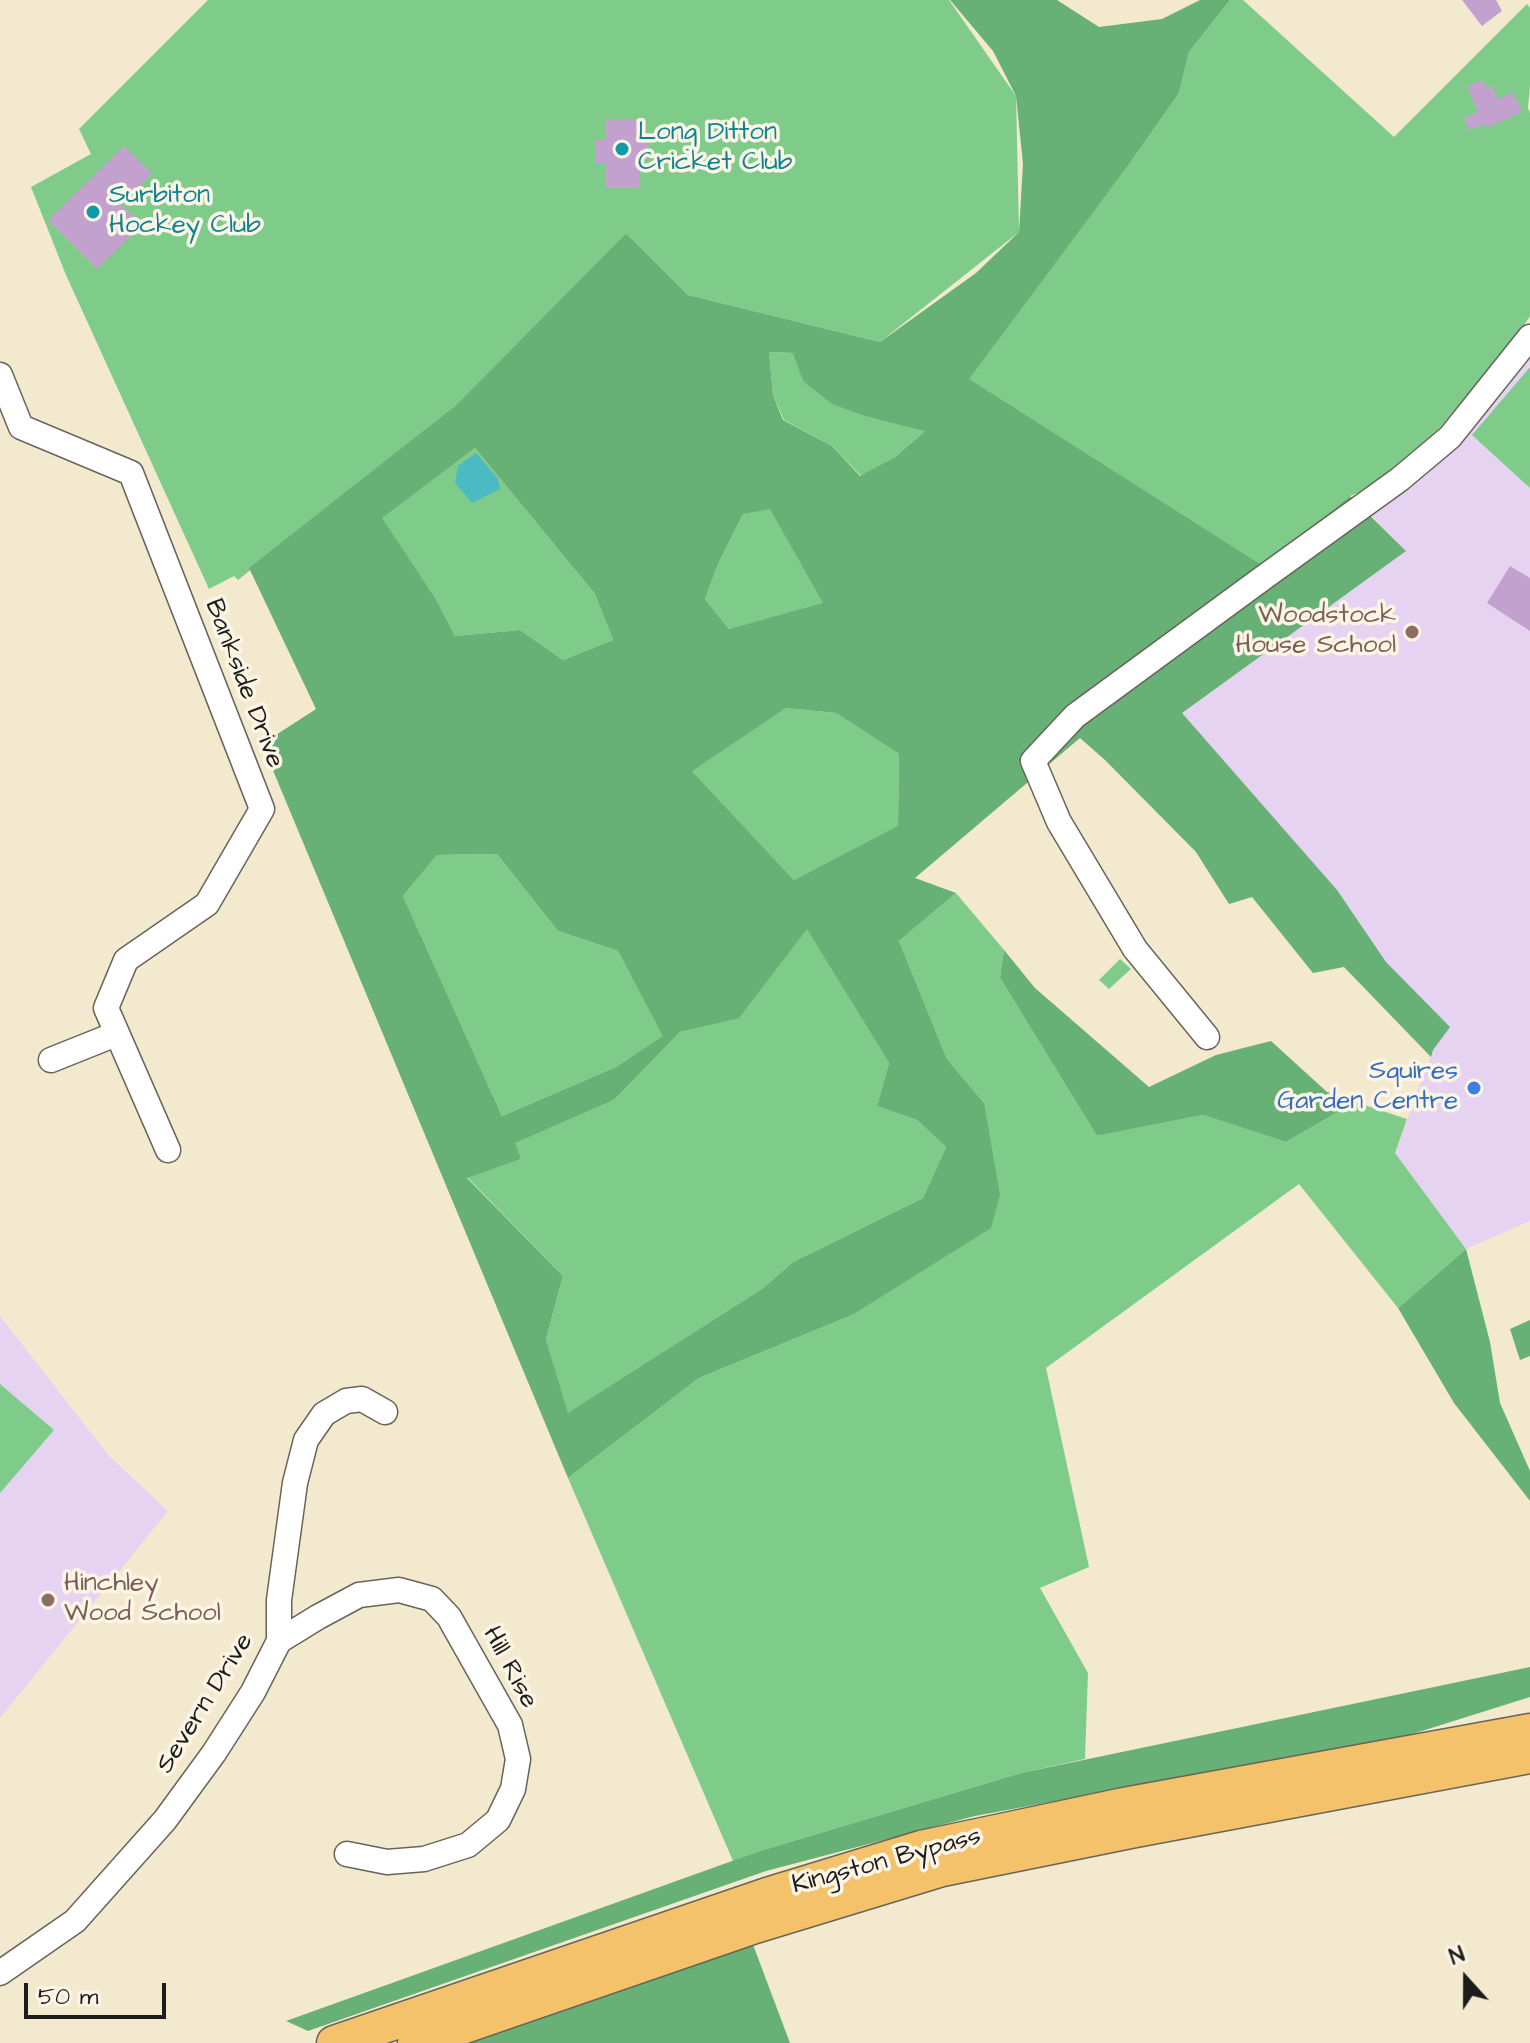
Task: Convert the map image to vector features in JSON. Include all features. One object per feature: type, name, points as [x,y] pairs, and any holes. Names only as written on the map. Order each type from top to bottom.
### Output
[{"type":"highway","points":[[1457,1744],[1530,1720]]},
{"type":"highway","points":[[1457,1744],[1530,1731]]},
{"type":"highway","name":"Kingston Bypass","points":[[334,2043],[767,1895],[921,1848],[1124,1805],[1457,1744]]},
{"type":"highway","name":"Kingston Bypass","points":[[415,2043],[741,1931],[942,1869],[1530,1756]]},
{"type":"street","points":[[1207,1037],[1135,949],[1059,822],[1033,761],[1075,716],[1400,479],[1450,437],[1530,337]]},
{"type":"street","name":"Bankside Drive","points":[[0,375],[21,427],[131,473],[262,809],[207,904],[126,960],[106,1008],[168,1150]]},
{"type":"street","points":[[51,1060],[116,1034]]},
{"type":"street","name":"Severn Drive","points":[[0,1973],[75,1921],[165,1820],[214,1753],[253,1692],[279,1641],[279,1600],[295,1483],[306,1440],[324,1414],[346,1401],[362,1399],[385,1412]]},
{"type":"street","name":"Hill Rise","points":[[279,1641],[359,1595],[399,1590],[432,1599],[449,1617],[510,1725],[518,1759],[513,1789],[498,1820],[468,1845],[424,1859],[387,1862],[347,1854]]},
{"type":"shaded area","name":"Woodstock House School","points":[[1530,349],[1530,1221],[1466,1249],[1395,1153],[1433,1050],[1181,713],[1406,551],[1369,513]]},
{"type":"shaded area","name":"Hinchley Wood School","points":[[0,1316],[109,1456],[168,1511],[0,1718]]},
{"type":"green space","points":[[208,0],[949,0],[1016,96],[1019,232],[880,342],[688,295],[626,233],[455,406],[238,580],[234,576],[209,589],[66,275],[31,187],[91,154],[79,129]]},
{"type":"green space","points":[[950,0],[1057,0],[1099,27],[1162,19],[1200,0],[1230,0],[1189,52],[1179,93],[969,379],[1263,566],[1350,496],[1406,551],[1182,713],[1337,890],[1386,962],[1450,1027],[1431,1057],[1344,967],[1313,973],[1252,897],[1229,904],[1196,852],[1080,738],[915,878],[956,893],[899,941],[947,1059],[984,1103],[1000,1195],[991,1228],[852,1315],[699,1378],[568,1478],[262,744],[316,709],[249,568],[455,406],[626,233],[688,295],[880,342],[976,273],[1019,232],[1023,164],[1016,96],[993,51]],"holes":[[[769,352],[793,353],[803,381],[832,404],[868,417],[925,431],[895,457],[860,476],[832,446],[783,420],[773,395]],[[475,448],[595,594],[613,640],[563,660],[520,630],[455,636],[436,599],[382,518]],[[770,509],[823,603],[729,629],[705,599],[718,564],[743,514]],[[786,708],[836,713],[899,754],[898,826],[794,880],[692,771]],[[497,854],[558,931],[618,951],[663,1036],[616,1067],[502,1116],[403,896],[437,855]],[[807,929],[889,1063],[877,1106],[917,1120],[946,1147],[923,1198],[793,1262],[762,1289],[568,1413],[546,1339],[563,1276],[467,1178],[521,1159],[515,1143],[614,1100],[680,1032],[739,1018]]]},
{"type":"green space","points":[[1230,0],[1243,0],[1394,137],[1527,4],[1530,8],[1530,316],[1437,431],[1370,488],[1350,496],[1263,567],[968,379],[1179,93],[1189,52]]},
{"type":"green space","points":[[769,352],[794,353],[803,381],[868,417],[926,430],[895,457],[861,476],[832,446],[784,420],[773,395]]},
{"type":"green space","points":[[1530,367],[1530,488],[1472,435]]},
{"type":"green space","points":[[475,448],[595,594],[613,640],[563,660],[520,630],[455,636],[436,599],[381,518]]},
{"type":"green space","points":[[770,508],[824,604],[729,629],[705,599],[718,564],[743,514]]},
{"type":"green space","points":[[786,708],[836,713],[899,754],[898,827],[794,880],[691,770]]},
{"type":"green space","points":[[497,854],[558,931],[618,951],[664,1036],[616,1067],[502,1116],[403,896],[437,855]]},
{"type":"green space","points":[[956,893],[1004,950],[1000,978],[1097,1136],[1203,1115],[1286,1142],[1355,1102],[1407,1119],[1395,1153],[1466,1249],[1398,1308],[1299,1184],[1046,1368],[1089,1567],[1040,1588],[1088,1673],[1085,1759],[1021,1773],[733,1861],[568,1478],[699,1378],[852,1315],[984,1103],[947,1059],[899,941]]},
{"type":"green space","points":[[807,928],[889,1063],[877,1106],[917,1120],[946,1147],[923,1198],[793,1262],[762,1289],[568,1414],[546,1339],[563,1276],[467,1177],[521,1159],[514,1143],[614,1100],[680,1032],[739,1017]]},
{"type":"green space","points":[[1004,950],[1035,988],[1149,1087],[1216,1055],[1271,1041],[1327,1092],[1355,1102],[1286,1142],[1203,1115],[1097,1136],[1000,978]]},
{"type":"green space","points":[[1120,959],[1131,969],[1109,989],[1099,980]]},
{"type":"green space","points":[[1466,1249],[1490,1342],[1500,1403],[1530,1471],[1530,1501],[1454,1403],[1398,1308]]},
{"type":"green space","points":[[1530,1320],[1530,1356],[1520,1360],[1510,1329]]},
{"type":"green space","points":[[0,1384],[54,1430],[0,1493]]},
{"type":"green space","points":[[1530,1667],[1530,1697],[1406,1736],[975,1816],[766,1871],[308,2031],[286,2021],[760,1851],[1021,1773]]},
{"type":"green space","points":[[752,1942],[790,2043],[451,2043]]},
{"type":"water","points":[[476,453],[498,479],[500,489],[472,503],[455,483],[458,466]]},
{"type":"building","points":[[1462,0],[1496,0],[1502,11],[1482,26]]},
{"type":"building","points":[[1483,80],[1486,88],[1492,86],[1498,99],[1513,92],[1522,112],[1486,128],[1485,124],[1469,130],[1464,118],[1478,112],[1467,86]]},
{"type":"building","name":"Long Ditton Cricket Club","points":[[605,119],[639,119],[639,131],[648,131],[648,159],[639,159],[639,188],[605,188],[605,164],[596,164],[596,140],[605,140]]},
{"type":"building","name":"Surbiton Hockey Club","points":[[124,146],[152,174],[121,204],[142,225],[97,269],[48,220]]},
{"type":"building","points":[[1510,566],[1530,578],[1530,631],[1487,603]]},
{"type":"place","name":"Long Ditton Cricket Club","points":[[622,149]]},
{"type":"place","name":"Surbiton Hockey Club","points":[[93,212]]},
{"type":"place","name":"Woodstock House School","points":[[1412,632]]},
{"type":"place","name":"Squires Garden Centre","points":[[1474,1088]]},
{"type":"place","name":"Hinchley Wood School","points":[[48,1600]]}]
